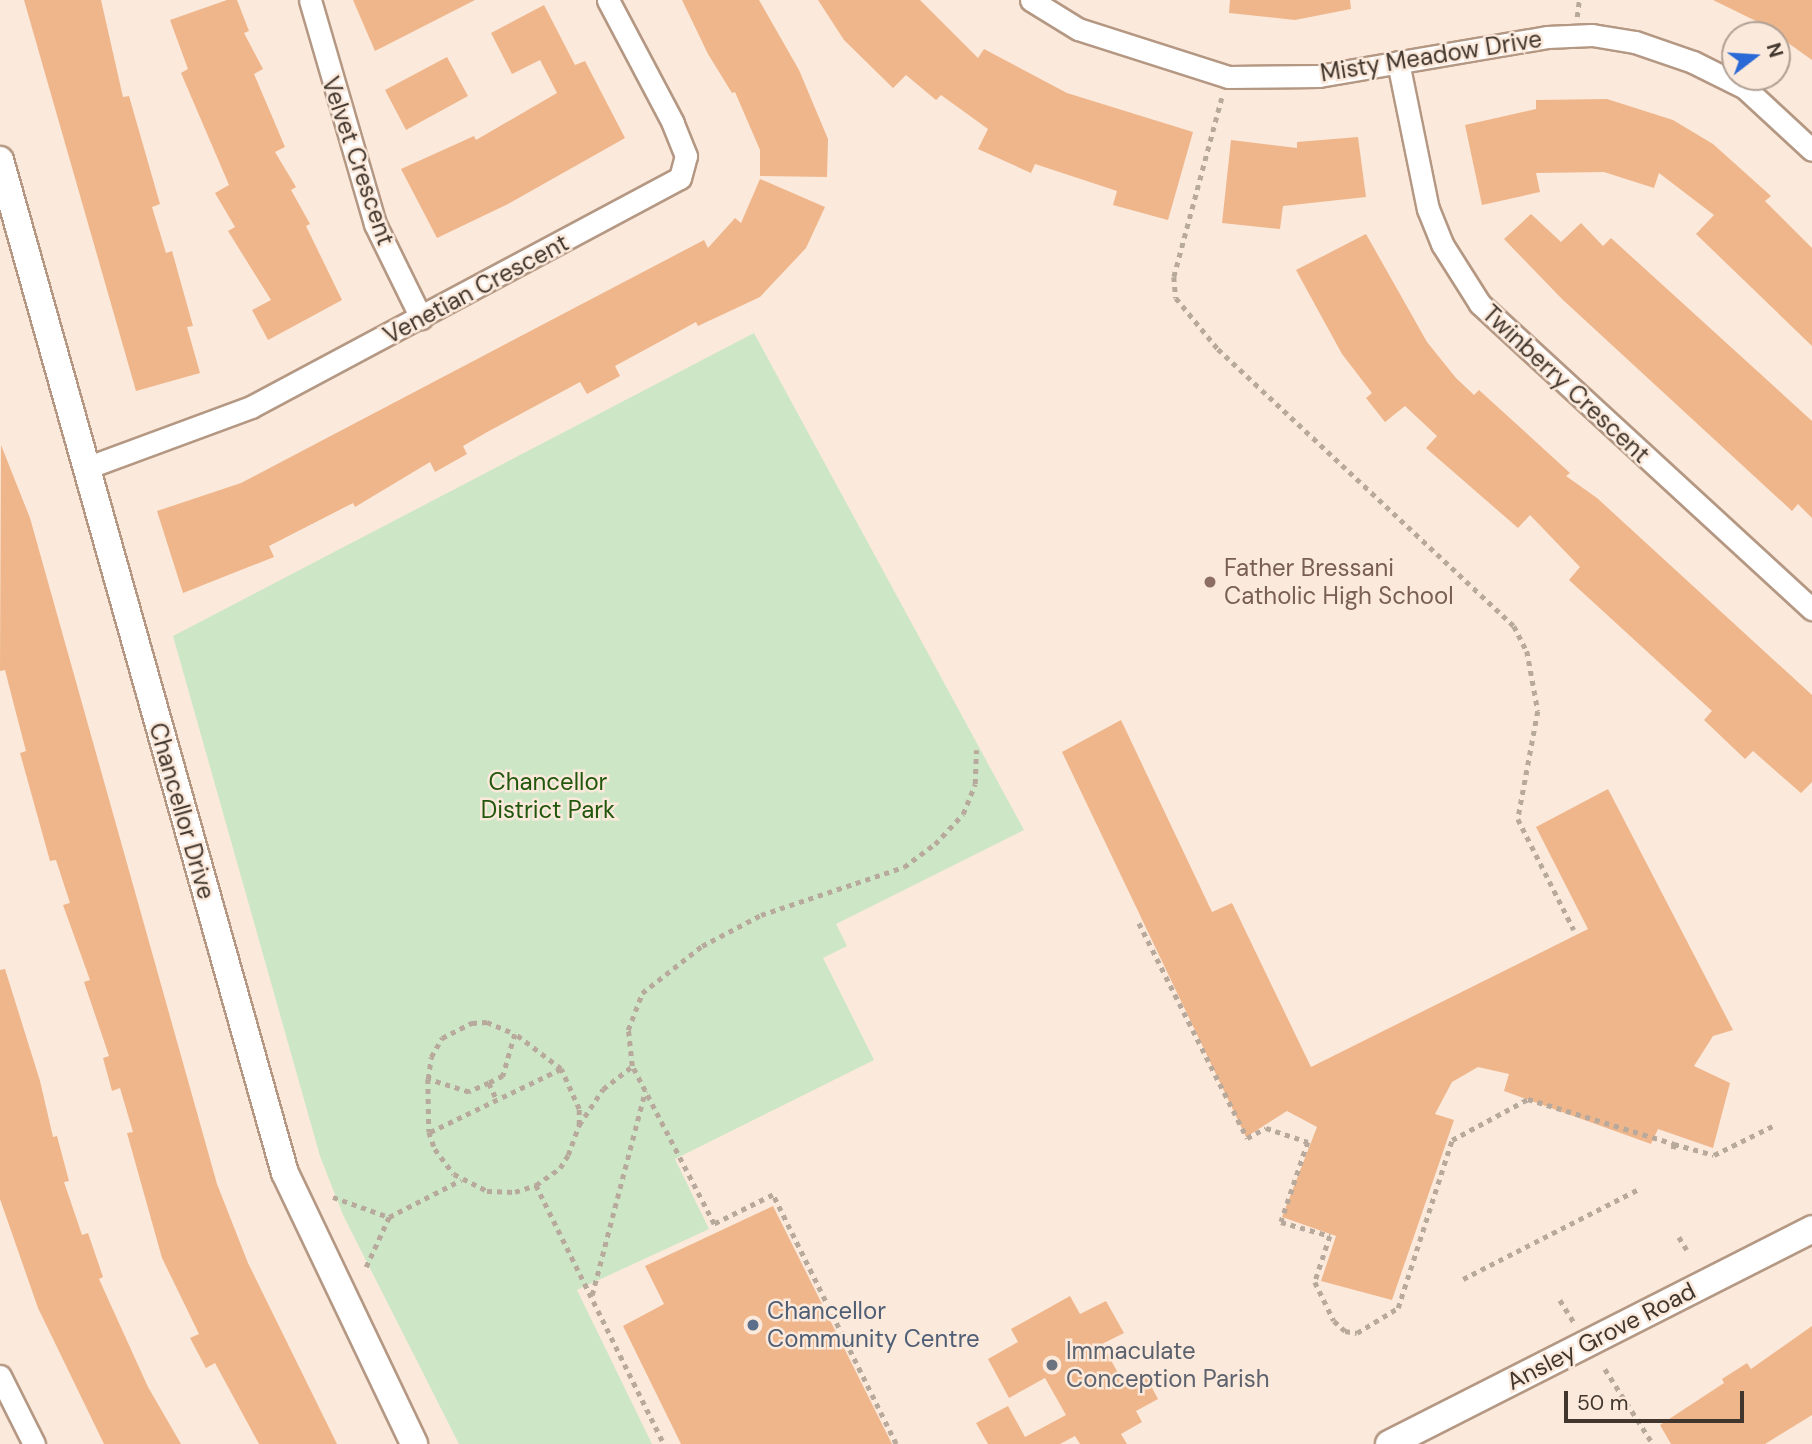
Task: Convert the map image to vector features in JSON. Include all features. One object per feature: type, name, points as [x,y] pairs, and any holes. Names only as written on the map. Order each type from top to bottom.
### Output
[{"type":"street","name":"Velvet Crescent","points":[[310,0],[375,224],[421,318]]},
{"type":"street","name":"Venetian Crescent","points":[[86,468],[251,407],[680,178],[686,156],[673,123],[608,0]]},
{"type":"street","name":"Misty Meadow Drive","points":[[1031,0],[1078,29],[1228,76],[1319,76],[1547,37],[1592,35],[1635,42],[1693,62],[1745,88],[1812,150]]},
{"type":"street","name":"Twinberry Crescent","points":[[1398,62],[1428,209],[1447,255],[1480,304],[1812,609]]},
{"type":"street","name":"Chancellor Drive","points":[[0,160],[285,1173],[414,1444]]},
{"type":"street","name":"Ansley Grove Road","points":[[1389,1444],[1812,1229]]},
{"type":"street","points":[[0,1376],[34,1444]]},
{"type":"path","points":[[1228,76],[1174,276],[1176,298],[1218,349],[1514,626],[1531,664],[1538,711],[1518,819],[1574,930]]},
{"type":"path","points":[[896,1444],[774,1195],[714,1224],[632,1066],[628,1030],[642,993],[663,973],[761,915],[904,867],[963,814],[975,784],[976,750]]},
{"type":"path","points":[[1139,923],[1247,1138],[1266,1128],[1308,1142],[1282,1222],[1330,1236],[1315,1282],[1334,1321],[1345,1331],[1357,1333],[1398,1308],[1452,1140],[1528,1099],[1673,1146],[1714,1155],[1773,1126]]},
{"type":"path","points":[[579,1125],[574,1089],[561,1069],[515,1034],[487,1022],[459,1027],[435,1047],[428,1079],[429,1132],[443,1163],[461,1180],[500,1192],[536,1185],[560,1168],[579,1125],[603,1089],[632,1066]]},
{"type":"path","points":[[428,1079],[469,1092],[503,1076],[515,1034]]},
{"type":"path","points":[[429,1132],[561,1069]]},
{"type":"path","points":[[489,1083],[497,1100]]},
{"type":"path","points":[[592,1295],[645,1090]]},
{"type":"path","points":[[366,1267],[389,1217],[461,1180]]},
{"type":"path","points":[[536,1185],[664,1444]]},
{"type":"path","points":[[1463,1279],[1639,1189]]},
{"type":"path","points":[[332,1197],[389,1217]]},
{"type":"path","points":[[1679,1237],[1687,1250]]},
{"type":"path","points":[[1560,1300],[1574,1322]]},
{"type":"path","points":[[1605,1369],[1653,1444]]},
{"type":"green space","name":"Chancellor District Park","points":[[754,333],[1024,830],[836,924],[847,946],[823,958],[874,1060],[675,1159],[709,1229],[577,1290],[652,1444],[459,1444],[343,1215],[320,1156],[173,636]]},
{"type":"building","points":[[24,0],[101,0],[123,97],[129,96],[160,204],[152,207],[166,253],[172,251],[193,326],[187,327],[200,373],[136,391]]},
{"type":"building","points":[[227,0],[237,0],[249,31],[244,33],[263,69],[254,74],[285,147],[275,152],[296,187],[291,190],[310,224],[306,226],[342,300],[268,340],[252,310],[271,300],[228,231],[235,227],[215,193],[229,185],[181,73],[188,69],[170,20]]},
{"type":"building","points":[[353,0],[475,0],[375,51]]},
{"type":"building","points":[[682,0],[759,0],[799,70],[828,139],[827,177],[760,176],[760,150],[735,92],[732,93],[708,54]]},
{"type":"building","points":[[818,0],[920,0],[978,58],[984,49],[1067,93],[1193,132],[1168,220],[1113,205],[1117,191],[1035,164],[1031,173],[978,149],[988,129],[941,95],[936,100],[906,75],[893,88],[844,40]]},
{"type":"building","points":[[1230,0],[1350,0],[1351,9],[1295,20],[1229,13]]},
{"type":"building","points":[[1713,0],[1812,0],[1812,60],[1791,45],[1791,21],[1756,21]]},
{"type":"building","points":[[544,5],[575,65],[585,61],[625,138],[508,204],[437,238],[401,169],[474,136],[476,140],[557,93],[540,60],[512,74],[491,33]]},
{"type":"building","points":[[447,57],[468,96],[406,130],[385,90]]},
{"type":"building","points":[[1607,99],[1673,120],[1713,144],[1771,196],[1765,201],[1812,248],[1812,346],[1696,234],[1714,215],[1659,173],[1654,188],[1604,172],[1536,173],[1540,192],[1482,205],[1465,125],[1536,109],[1536,100]]},
{"type":"building","points":[[1358,137],[1366,197],[1283,206],[1280,229],[1222,223],[1231,140],[1297,148],[1297,142]]},
{"type":"building","points":[[760,179],[825,207],[806,248],[760,297],[698,326],[696,322],[615,366],[620,376],[587,394],[580,382],[489,431],[463,446],[467,454],[435,472],[430,462],[355,507],[353,503],[269,546],[274,557],[183,593],[157,511],[241,483],[704,240],[708,248],[735,218],[741,223]]},
{"type":"building","points":[[1531,214],[1561,242],[1581,223],[1603,246],[1611,238],[1812,421],[1812,518],[1798,504],[1792,511],[1562,299],[1504,239]]},
{"type":"building","points":[[1366,234],[1427,342],[1456,378],[1474,395],[1479,390],[1570,473],[1566,476],[1597,498],[1812,695],[1812,782],[1801,793],[1753,751],[1745,759],[1704,720],[1712,711],[1569,580],[1580,567],[1530,515],[1518,528],[1426,448],[1437,436],[1405,406],[1385,422],[1366,398],[1372,393],[1342,354],[1296,270]]},
{"type":"building","points":[[1,445],[30,518],[217,1184],[248,1263],[337,1444],[259,1444],[215,1363],[206,1368],[190,1338],[199,1334],[162,1258],[127,1133],[133,1132],[120,1088],[112,1091],[103,1058],[109,1056],[84,982],[90,980],[63,905],[70,903],[56,860],[50,861],[20,753],[26,751],[5,670],[0,671]]},
{"type":"building","points":[[1121,720],[1212,912],[1232,903],[1311,1067],[1588,929],[1536,827],[1608,789],[1733,1030],[1713,1036],[1694,1066],[1730,1083],[1713,1148],[1658,1129],[1651,1144],[1504,1091],[1509,1074],[1478,1067],[1452,1082],[1435,1114],[1454,1120],[1392,1300],[1321,1281],[1336,1236],[1282,1217],[1317,1127],[1287,1111],[1246,1137],[1062,752]]},
{"type":"building","points":[[5,969],[40,1081],[53,1137],[57,1136],[69,1181],[64,1182],[82,1235],[88,1233],[103,1277],[99,1279],[148,1387],[181,1444],[104,1444],[38,1308],[0,1199],[0,970]]},
{"type":"building","name":"Chancellor Community Centre","points":[[773,1206],[892,1444],[681,1444],[623,1326],[664,1304],[645,1266]]},
{"type":"building","name":"Immaculate Conception Parish","points":[[1070,1296],[1080,1314],[1106,1301],[1124,1333],[1102,1344],[1123,1382],[1143,1371],[1158,1399],[1136,1411],[1142,1422],[1121,1434],[1127,1444],[1080,1444],[1075,1436],[1060,1444],[988,1444],[976,1423],[1008,1406],[1025,1437],[1066,1415],[1045,1378],[1009,1398],[988,1359],[1018,1342],[1011,1329]]},
{"type":"building","points":[[1812,1326],[1812,1415],[1765,1444],[1671,1444],[1660,1425],[1724,1383],[1722,1379],[1747,1363],[1751,1369]]},
{"type":"place","name":"Father Bressani Catholic High School","points":[[1210,582]]},
{"type":"place","name":"Chancellor Community Centre","points":[[753,1325]]},
{"type":"place","name":"Immaculate Conception Parish","points":[[1052,1365]]}]
